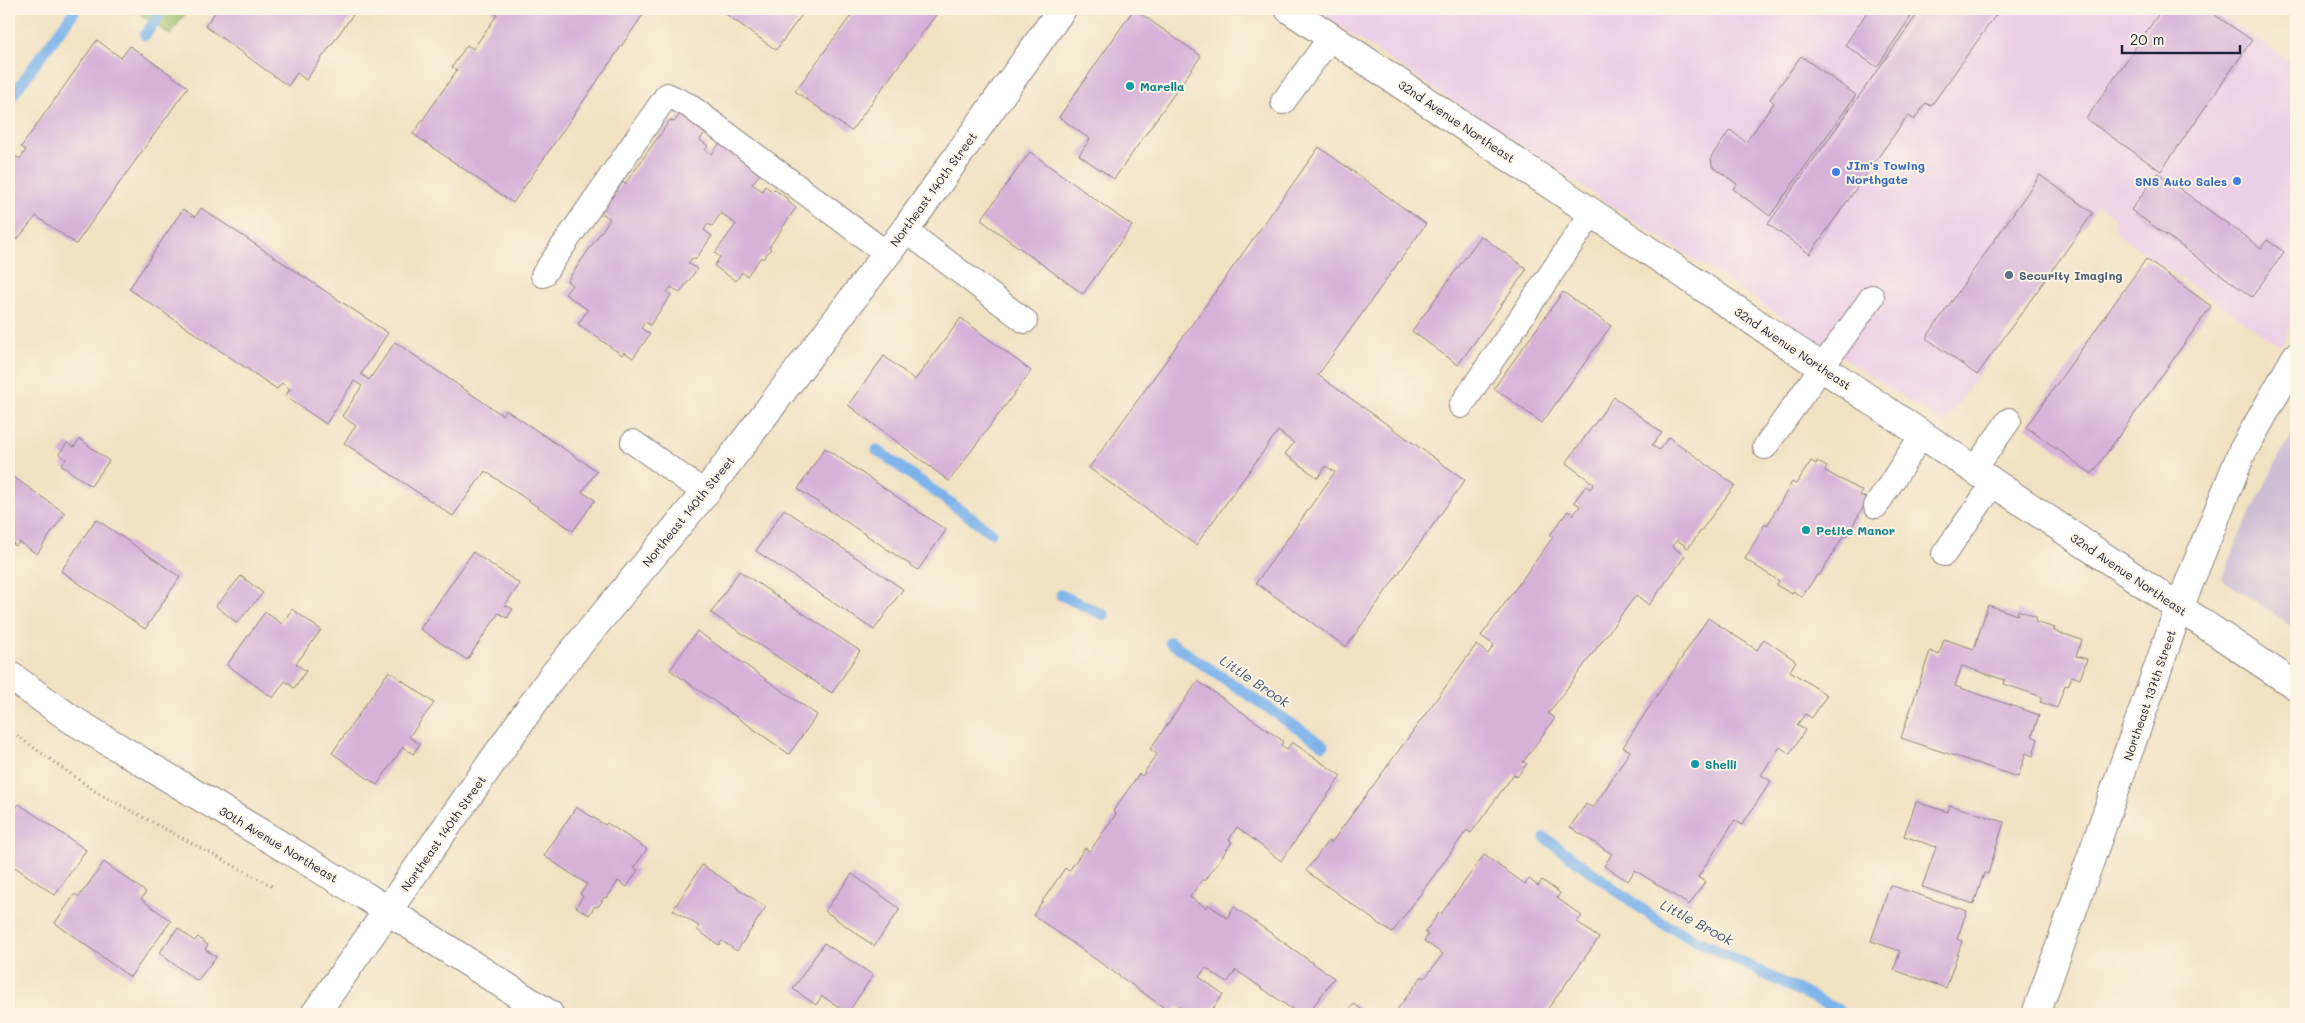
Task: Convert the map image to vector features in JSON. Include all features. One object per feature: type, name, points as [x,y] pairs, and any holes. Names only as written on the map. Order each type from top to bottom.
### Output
[{"type":"street","name":"Northeast 140th Street","points":[[315,1014],[551,678],[705,493],[905,230],[1062,9]]},
{"type":"street","name":"32nd Avenue Northeast","points":[[1289,9],[2296,686]]},
{"type":"street","name":"Northeast 137th Street","points":[[2036,1014],[2179,608],[2242,452],[2296,358]]},
{"type":"street","name":"30th Avenue Northeast","points":[[9,674],[71,719],[388,911],[549,1014]]},
{"type":"lane","points":[[1283,102],[1331,37]]},
{"type":"lane","points":[[543,275],[667,95],[688,105],[886,253]]},
{"type":"lane","points":[[1461,406],[1592,213]]},
{"type":"lane","points":[[905,230],[1025,321]]},
{"type":"lane","points":[[1765,447],[1872,297]]},
{"type":"lane","points":[[1944,554],[1984,477],[2009,420]]},
{"type":"lane","points":[[1876,506],[1922,435]]},
{"type":"lane","points":[[632,442],[705,493]]},
{"type":"path","points":[[9,730],[96,792],[272,886]]},
{"type":"shaded area","points":[[1313,9],[2212,9],[2296,66],[2296,317],[2280,346],[2116,233],[2113,215],[2098,205],[1944,424]]},
{"type":"shaded area","points":[[2296,428],[2296,629],[2222,579],[2239,536],[2282,451]]},
{"type":"green space","points":[[133,9],[188,9],[170,35]]},
{"type":"building","points":[[218,9],[357,9],[306,80],[297,73],[288,86],[205,26]]},
{"type":"building","points":[[492,9],[647,9],[513,203],[413,134],[457,70],[452,67],[467,45],[473,49],[497,15],[491,11]]},
{"type":"building","points":[[719,9],[806,9],[776,50]]},
{"type":"building","points":[[856,9],[940,9],[851,131],[795,91]]},
{"type":"building","name":"Marella","points":[[1134,9],[1201,56],[1114,179],[1079,155],[1090,139],[1059,117]]},
{"type":"building","points":[[1869,9],[1916,9],[1877,67],[1845,45]]},
{"type":"building","name":"JIm's Towing Northgate","points":[[1921,9],[2000,9],[1931,106],[1926,103],[1914,120],[1908,115],[1810,254],[1768,224]]},
{"type":"building","points":[[2162,9],[2206,9],[2252,40],[2161,171],[2086,119]]},
{"type":"building","points":[[97,40],[121,58],[130,46],[188,87],[76,244],[36,216],[17,240],[9,234],[9,152],[20,159],[26,150],[21,147]]},
{"type":"building","points":[[1801,56],[1856,95],[1770,216],[1733,189],[1737,184],[1712,166],[1711,157],[1730,130],[1746,142],[1774,103],[1770,99]]},
{"type":"building","points":[[681,113],[706,131],[700,140],[708,146],[705,150],[712,154],[722,140],[761,173],[752,184],[762,191],[765,186],[772,191],[774,189],[796,208],[763,259],[761,257],[747,276],[742,272],[736,281],[714,266],[720,257],[715,253],[736,224],[721,213],[712,226],[708,224],[704,230],[712,236],[695,260],[692,258],[688,263],[697,269],[680,293],[671,287],[667,292],[671,295],[650,325],[645,322],[641,328],[650,334],[633,358],[624,352],[622,355],[578,324],[588,310],[565,294],[572,285],[567,281],[610,219],[601,212],[623,182],[625,184],[670,120],[674,122]]},
{"type":"building","points":[[1319,147],[1426,224],[1318,375],[1465,480],[1346,647],[1256,583],[1335,472],[1326,466],[1318,478],[1285,454],[1294,443],[1278,431],[1196,545],[1089,468]]},
{"type":"building","points":[[1030,152],[1132,226],[1083,294],[981,220]]},
{"type":"building","points":[[2158,173],[2261,248],[2267,240],[2284,252],[2252,297],[2131,210]]},
{"type":"building","name":"Security Imaging","points":[[2040,175],[2093,213],[1977,375],[1926,338]]},
{"type":"building","points":[[201,208],[388,333],[361,374],[369,380],[395,342],[502,415],[506,410],[597,471],[582,492],[595,500],[573,531],[485,471],[453,516],[344,443],[356,426],[342,416],[362,386],[354,381],[326,424],[285,396],[290,389],[282,383],[277,389],[129,289],[183,209],[195,217]]},
{"type":"building","points":[[1481,236],[1527,269],[1458,365],[1412,331]]},
{"type":"building","points":[[2146,259],[2211,306],[2092,474],[2026,427]]},
{"type":"building","points":[[1563,292],[1611,326],[1542,423],[1494,388]]},
{"type":"building","points":[[961,318],[1031,371],[949,481],[848,405],[884,356],[915,380]]},
{"type":"building","points":[[1614,397],[1662,433],[1652,445],[1659,450],[1669,437],[1735,485],[1688,548],[1677,540],[1672,546],[1685,556],[1649,605],[1636,595],[1548,714],[1555,718],[1523,762],[1527,764],[1517,777],[1514,774],[1471,833],[1467,830],[1392,933],[1306,871],[1328,841],[1331,843],[1476,645],[1488,654],[1494,645],[1481,636],[1553,537],[1550,535],[1568,511],[1573,515],[1580,506],[1574,502],[1586,486],[1590,489],[1594,484],[1566,463]]},
{"type":"building","points":[[80,439],[109,461],[91,486],[61,465],[66,459],[59,454],[67,443],[74,447]]},
{"type":"building","points":[[825,448],[946,530],[918,570],[798,489]]},
{"type":"building","name":"Petite Manor","points":[[1811,461],[1816,464],[1817,461],[1827,467],[1825,471],[1862,491],[1860,495],[1868,499],[1846,537],[1844,535],[1819,576],[1817,575],[1802,597],[1793,591],[1792,594],[1776,585],[1779,581],[1745,559],[1765,524],[1767,526],[1792,482],[1796,484]]},
{"type":"building","points":[[9,474],[65,513],[37,554],[19,542],[16,546],[9,541]]},
{"type":"building","points":[[784,509],[903,589],[874,630],[756,551]]},
{"type":"building","points":[[96,519],[180,577],[145,629],[61,571]]},
{"type":"building","points":[[473,552],[520,584],[505,605],[513,609],[507,618],[499,613],[467,660],[420,629]]},
{"type":"building","points":[[739,571],[860,651],[832,693],[711,613]]},
{"type":"building","points":[[241,576],[263,593],[237,623],[216,606]]},
{"type":"building","points":[[1988,605],[2017,615],[2018,610],[2036,617],[2035,622],[2055,628],[2054,631],[2082,640],[2076,656],[2087,659],[2080,679],[2072,676],[2068,686],[2065,685],[2057,708],[2040,702],[2042,697],[2004,684],[2005,680],[1962,666],[1955,686],[2039,715],[2032,736],[2038,739],[2033,756],[2026,753],[2018,777],[1901,738],[1930,651],[1939,655],[1944,639],[1974,649]]},
{"type":"building","points":[[292,609],[321,630],[296,664],[306,671],[294,688],[285,681],[273,698],[227,665],[265,612],[282,624]]},
{"type":"building","name":"Shelli","points":[[1708,618],[1757,650],[1764,639],[1796,661],[1790,671],[1827,695],[1812,718],[1805,714],[1797,725],[1805,730],[1790,754],[1780,747],[1761,775],[1771,781],[1742,825],[1735,820],[1698,877],[1705,882],[1689,905],[1635,870],[1628,881],[1604,866],[1612,854],[1570,827],[1586,804],[1593,808],[1630,751],[1623,747]]},
{"type":"building","points":[[697,631],[817,715],[789,754],[670,670]]},
{"type":"building","points":[[389,671],[434,703],[409,737],[420,744],[413,754],[403,747],[377,785],[332,753]]},
{"type":"building","points":[[1198,681],[1283,741],[1281,745],[1287,749],[1292,742],[1341,776],[1281,861],[1237,827],[1229,840],[1232,842],[1205,881],[1203,879],[1190,897],[1206,908],[1208,904],[1227,918],[1234,907],[1334,978],[1308,1014],[1299,1014],[1236,970],[1227,983],[1206,968],[1199,977],[1223,994],[1209,1014],[1189,1014],[1178,1006],[1173,1014],[1033,915],[1065,868],[1069,871],[1085,848],[1090,851],[1116,814],[1113,811],[1139,774],[1142,776],[1157,754],[1150,749]]},
{"type":"building","points":[[1916,802],[1948,812],[1950,805],[2004,822],[1988,874],[1984,873],[1974,904],[1922,887],[1936,847],[1904,836]]},
{"type":"building","points":[[19,804],[86,850],[55,895],[9,863],[9,819]]},
{"type":"building","points":[[576,807],[605,825],[607,823],[647,849],[634,868],[638,870],[627,887],[618,881],[607,898],[604,897],[599,906],[594,907],[589,915],[576,907],[583,896],[580,894],[587,884],[544,856]]},
{"type":"building","points":[[1484,855],[1525,884],[1529,879],[1538,886],[1542,880],[1560,893],[1557,898],[1582,916],[1577,922],[1599,938],[1544,1014],[1535,1008],[1530,1014],[1399,1014],[1396,1011],[1422,976],[1425,978],[1443,954],[1424,941],[1428,935],[1425,932],[1439,913],[1441,914]]},
{"type":"building","points":[[104,862],[146,892],[141,899],[171,921],[130,977],[55,923],[75,894],[79,897]]},
{"type":"building","points":[[702,865],[766,907],[737,951],[722,941],[719,945],[697,930],[699,926],[673,910]]},
{"type":"building","points":[[852,874],[900,909],[874,946],[825,911]]},
{"type":"building","points":[[1890,885],[1967,911],[1957,939],[1962,941],[1946,988],[1894,970],[1900,951],[1871,941]]},
{"type":"building","points":[[178,928],[194,941],[198,937],[208,945],[205,949],[216,957],[197,981],[159,953]]},
{"type":"building","points":[[824,943],[873,975],[848,1013],[822,996],[816,1005],[793,989]]},
{"type":"building","points":[[1354,1004],[1368,1014],[1346,1014]]},
{"type":"waterway","points":[[9,100],[76,9]]},
{"type":"waterway","points":[[145,35],[163,9]]},
{"type":"waterway","name":"Little Brook","points":[[877,450],[991,532]]},
{"type":"waterway","name":"Little Brook","points":[[1061,595],[1104,615]]},
{"type":"waterway","name":"Little Brook","points":[[1170,642],[1323,745]]},
{"type":"waterway","name":"Little Brook","points":[[1545,838],[1660,922],[1846,1014]]},
{"type":"place","name":"Marella","points":[[1130,86]]},
{"type":"place","name":"JIm's Towing Northgate","points":[[1836,172]]},
{"type":"place","name":"SNS Auto Sales","points":[[2237,181]]},
{"type":"place","name":"Security Imaging","points":[[2009,275]]},
{"type":"place","name":"Petite Manor","points":[[1806,530]]},
{"type":"place","name":"Shelli","points":[[1695,764]]}]
